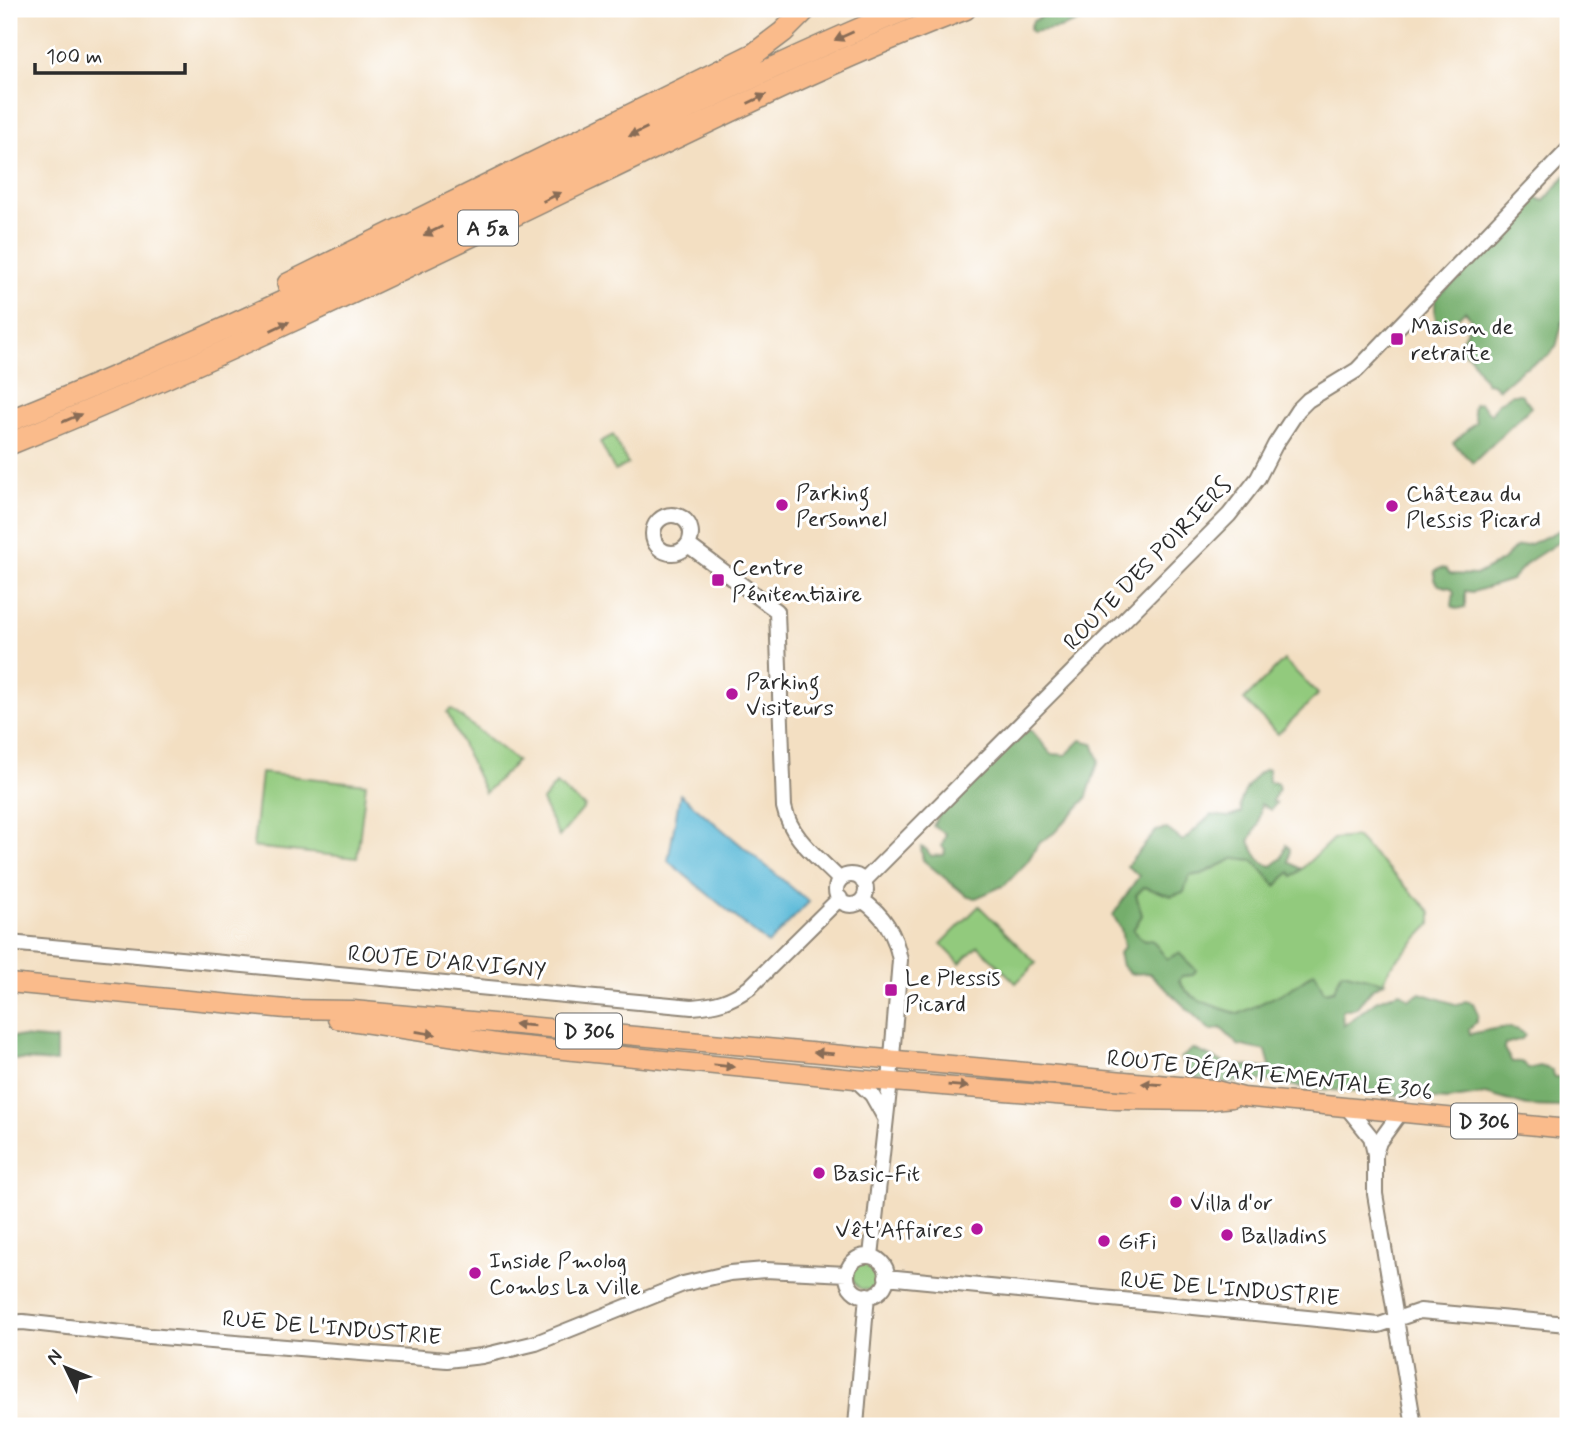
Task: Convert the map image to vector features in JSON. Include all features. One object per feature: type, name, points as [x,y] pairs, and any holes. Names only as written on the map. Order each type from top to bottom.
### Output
[{"type":"highway","points":[[157,358],[204,326],[754,54],[783,32],[806,9]]},
{"type":"highway","name":"A 5a","points":[[9,421],[328,281],[762,73],[907,9]]},
{"type":"highway","name":"A 5a","points":[[9,444],[171,376],[377,282],[771,93],[965,9]]},
{"type":"main road","name":"D 306","points":[[9,983],[286,1009],[353,1010],[892,1060]]},
{"type":"main road","name":"D 306","points":[[286,1009],[320,1017],[503,1044],[855,1079],[1117,1100],[1204,1101],[1243,1097]]},
{"type":"main road","name":"ROUTE DÉPARTEMENTALE 306","points":[[892,1060],[1212,1089],[1243,1097],[1568,1129]]},
{"type":"street","name":"ROUTE DES POIRIERS","points":[[863,882],[1229,515],[1258,478],[1275,445],[1303,405],[1357,370],[1568,150]]},
{"type":"street","points":[[688,545],[778,611],[783,807],[794,834],[840,880]]},
{"type":"street","points":[[852,875],[863,882],[866,891],[862,900],[851,905],[839,898],[837,889],[840,880],[852,875]]},
{"type":"street","name":"ROUTE D'ARVIGNY","points":[[9,943],[692,1007],[716,1005],[749,988],[839,898]]},
{"type":"street","points":[[862,900],[886,921],[896,941],[900,960],[871,1256]]},
{"type":"street","points":[[855,1079],[872,1095],[885,1118]]},
{"type":"street","points":[[1346,1106],[1371,1137],[1375,1154],[1375,1194],[1414,1426]]},
{"type":"street","points":[[1375,1154],[1379,1142],[1400,1113]]},
{"type":"street","points":[[871,1256],[882,1264],[886,1277],[880,1290],[867,1295],[852,1289],[847,1274],[852,1262],[871,1256]]},
{"type":"street","name":"RUE DE L'INDUSTRIE","points":[[9,1323],[23,1322],[149,1336],[447,1360],[482,1356],[536,1343],[683,1284],[730,1273],[765,1270],[847,1274]]},
{"type":"street","name":"RUE DE L'INDUSTRIE","points":[[886,1277],[1379,1325],[1420,1311],[1568,1324]]},
{"type":"street","points":[[856,1426],[867,1295]]},
{"type":"green space","points":[[1057,9],[1113,9],[1060,28],[1032,32],[1030,28],[1033,21]]},
{"type":"green space","points":[[1568,173],[1568,312],[1564,317],[1556,347],[1547,357],[1522,369],[1499,389],[1486,383],[1470,356],[1458,350],[1471,319],[1465,311],[1449,324],[1437,322],[1435,297],[1461,277],[1467,262],[1533,197],[1544,201]]},
{"type":"green space","points":[[1512,394],[1521,394],[1531,407],[1473,463],[1453,443],[1476,422],[1474,404],[1480,403],[1491,414],[1497,404]]},
{"type":"green space","points":[[613,435],[628,464],[615,471],[600,442]]},
{"type":"green space","points":[[1568,526],[1568,536],[1528,562],[1511,580],[1473,592],[1465,591],[1465,607],[1457,609],[1452,606],[1454,592],[1434,580],[1435,571],[1441,568],[1450,574],[1476,575],[1502,561],[1516,547],[1531,544]]},
{"type":"green space","points":[[1284,660],[1318,694],[1278,734],[1244,700]]},
{"type":"green space","points":[[451,709],[517,761],[485,793],[447,712]]},
{"type":"green space","points":[[1028,730],[1032,731],[1051,754],[1066,755],[1081,740],[1093,743],[1099,760],[1086,799],[1054,833],[1038,844],[1028,861],[1005,885],[976,898],[968,897],[923,860],[921,847],[931,856],[944,855],[942,846],[946,834],[933,826],[939,815]]},
{"type":"green space","points":[[1268,769],[1269,782],[1277,783],[1279,789],[1272,801],[1276,803],[1271,810],[1261,804],[1258,825],[1249,841],[1260,859],[1272,866],[1282,858],[1286,845],[1290,849],[1289,862],[1301,869],[1293,877],[1290,872],[1276,886],[1253,860],[1235,858],[1202,874],[1189,876],[1184,892],[1171,896],[1144,887],[1136,895],[1142,915],[1133,930],[1144,941],[1152,940],[1167,959],[1179,953],[1196,970],[1193,975],[1182,976],[1179,981],[1184,988],[1205,1003],[1239,1014],[1289,990],[1315,972],[1324,992],[1334,990],[1342,972],[1384,982],[1373,988],[1356,1008],[1342,1010],[1343,1026],[1376,1001],[1400,992],[1409,999],[1421,993],[1458,1005],[1465,1001],[1473,1003],[1478,1014],[1476,1022],[1469,1029],[1470,1034],[1500,1028],[1520,1031],[1525,1035],[1522,1039],[1505,1044],[1504,1049],[1512,1062],[1522,1062],[1528,1069],[1540,1066],[1552,1070],[1555,1077],[1568,1077],[1568,1105],[1527,1106],[1486,1094],[1447,1100],[1298,1087],[1267,1081],[1229,1083],[1196,1078],[1186,1069],[1181,1058],[1193,1049],[1227,1064],[1271,1069],[1266,1051],[1238,1045],[1221,1028],[1211,1031],[1149,973],[1131,974],[1122,966],[1119,953],[1124,947],[1121,929],[1113,915],[1139,876],[1127,866],[1156,831],[1167,829],[1183,841],[1211,815],[1229,817],[1241,813],[1241,801],[1248,786],[1255,777]]},
{"type":"green space","points":[[261,773],[366,784],[357,858],[253,847]]},
{"type":"green space","points":[[556,784],[585,807],[559,837],[542,801]]},
{"type":"green space","points":[[1356,837],[1431,912],[1431,924],[1390,967],[1384,982],[1342,972],[1334,990],[1324,992],[1314,972],[1289,990],[1239,1014],[1205,1003],[1190,994],[1179,980],[1182,976],[1193,975],[1196,970],[1167,959],[1152,940],[1144,941],[1133,930],[1142,915],[1136,895],[1144,887],[1151,889],[1202,874],[1235,858],[1253,860],[1276,886],[1290,872],[1294,876],[1333,839]]},
{"type":"green space","points":[[979,906],[1036,963],[1016,983],[978,946],[960,963],[941,944]]},
{"type":"green space","points":[[9,1036],[56,1040],[56,1062],[9,1059]]},
{"type":"green space","points":[[867,1260],[877,1265],[882,1275],[877,1285],[867,1290],[857,1285],[852,1275],[857,1265]]},
{"type":"water","points":[[680,794],[809,902],[768,944],[668,861]]},
{"type":"place","name":"Maison de retraite","points":[[1397,339]]},
{"type":"place","name":"Parking Personnel","points":[[782,505]]},
{"type":"place","name":"Château du Plessis Picard","points":[[1392,506]]},
{"type":"place","name":"Centre Pénitentiaire","points":[[718,580]]},
{"type":"place","name":"Parking Visiteurs","points":[[732,694]]},
{"type":"place","name":"Le Plessis Picard","points":[[891,990]]},
{"type":"place","name":"Basic-Fit","points":[[819,1173]]},
{"type":"place","name":"Villa d'or","points":[[1176,1202]]},
{"type":"place","name":"Vêt'Affaires","points":[[977,1229]]},
{"type":"place","name":"Balladins","points":[[1227,1235]]},
{"type":"place","name":"GiFi","points":[[1104,1241]]},
{"type":"place","name":"Inside Pmolog Combs La Ville","points":[[475,1273]]}]
